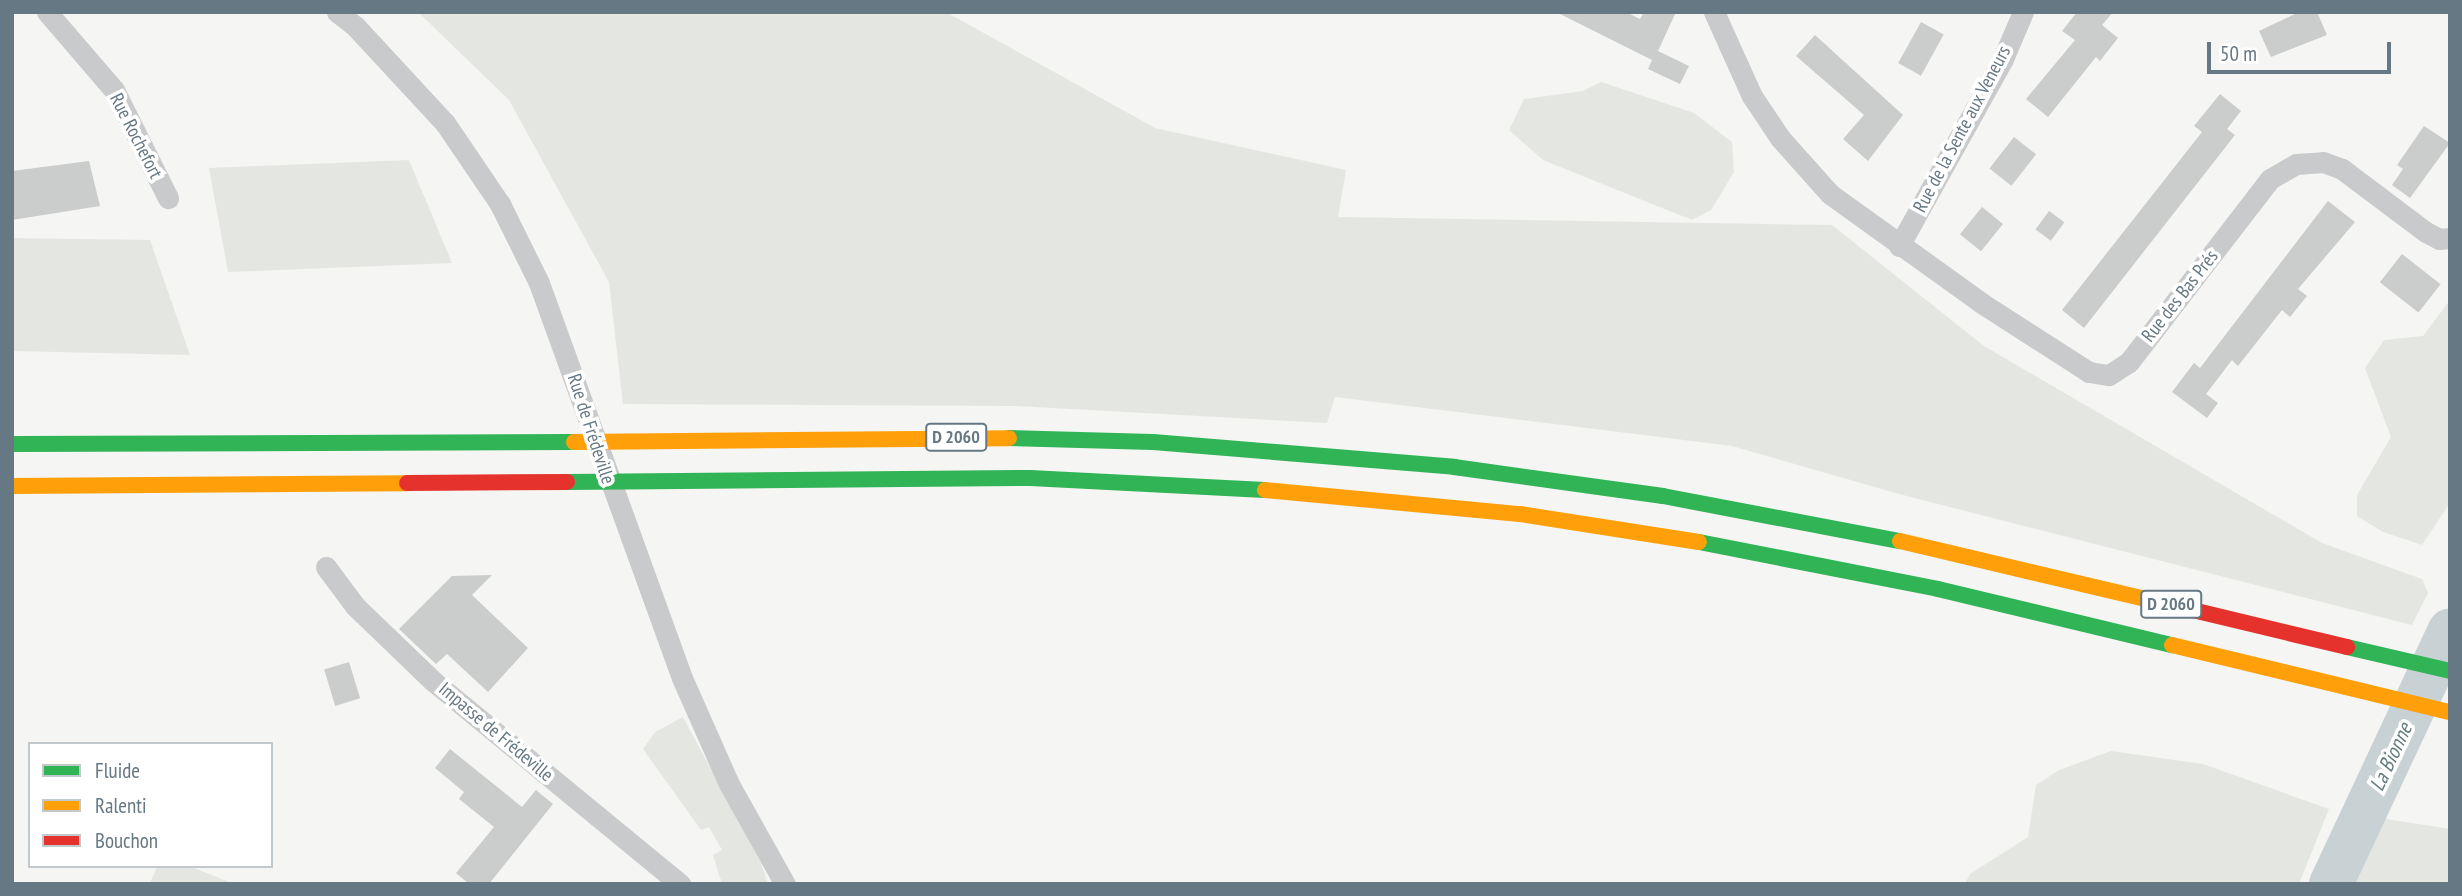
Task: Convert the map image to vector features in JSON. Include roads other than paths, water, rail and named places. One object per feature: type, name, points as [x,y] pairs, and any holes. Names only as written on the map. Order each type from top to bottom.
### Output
[{"type":"highway","name":"D 2060","points":[[12,444],[383,446],[957,437],[1153,442],[1454,467],[1663,496],[1893,539],[2450,671]]},
{"type":"highway","name":"D 2060","points":[[12,486],[414,486],[880,477],[1173,483],[1520,514],[1680,538],[1938,589],[2446,711]]},
{"type":"street","name":"Rue Rochefort","points":[[47,12],[114,90],[168,198]]},
{"type":"street","name":"Rue de Frédeville","points":[[337,12],[356,27],[444,123],[500,204],[539,283],[682,678],[729,783],[785,884]]},
{"type":"street","name":"Rue des Bas Prés","points":[[1714,12],[1752,96],[1780,138],[1830,194],[1899,246],[2089,372],[2109,375],[2129,362],[2270,179],[2296,164],[2323,162],[2342,169],[2426,232],[2439,239],[2450,238]]},
{"type":"street","name":"Rue de la Sente aux Veneurs","points":[[1899,246],[2002,61],[2018,15]]},
{"type":"street","name":"Impasse de Frédeville","points":[[326,567],[355,606],[433,681],[680,884]]},
{"type":"waterway","name":"La Bionne","points":[[2331,884],[2450,630]]}]
